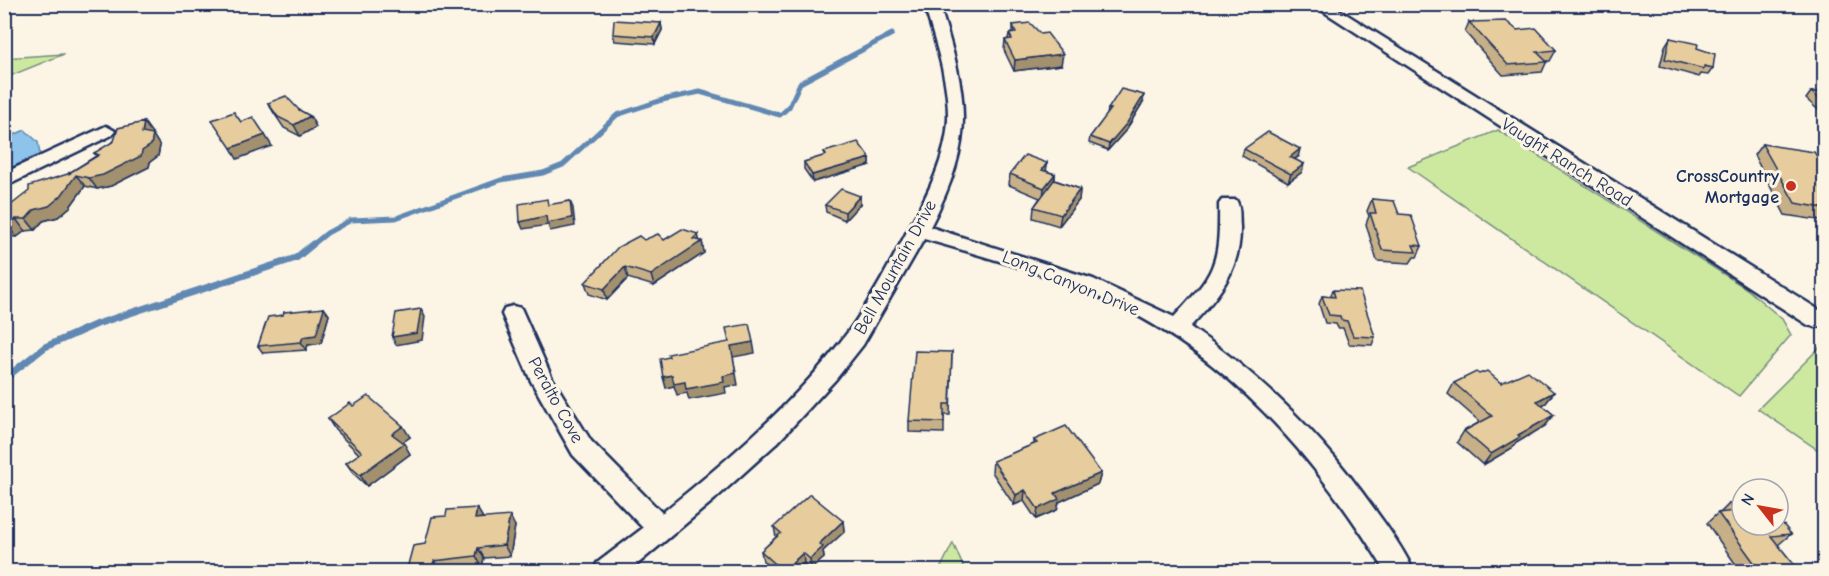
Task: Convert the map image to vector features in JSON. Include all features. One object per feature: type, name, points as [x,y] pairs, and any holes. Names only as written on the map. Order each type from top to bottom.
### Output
[{"type":"street","name":"Bell Mountain Drive","points":[[607,572],[743,460],[827,374],[855,339],[879,302],[918,230],[945,172],[955,137],[955,84],[931,4]]},
{"type":"street","name":"Vaught Ranch Road","points":[[1319,4],[1816,319]]},
{"type":"street","points":[[4,181],[106,131]]},
{"type":"street","points":[[1176,328],[1214,284],[1227,261],[1230,233],[1229,204]]},
{"type":"street","name":"Long Canyon Drive","points":[[918,230],[988,250],[1093,288],[1176,328],[1232,369],[1290,420],[1330,468],[1401,572]]},
{"type":"street","name":"Peralto Cove","points":[[513,314],[542,381],[582,448],[661,529]]},
{"type":"green space","points":[[64,54],[5,78],[5,58]]},
{"type":"green space","points":[[1498,130],[1747,289],[1782,319],[1791,335],[1739,396],[1408,167]]},
{"type":"green space","points":[[1824,343],[1824,454],[1758,409]]},
{"type":"green space","points":[[953,543],[965,571],[939,571]]},
{"type":"water","points":[[25,130],[38,142],[40,155],[5,170],[5,139]]},
{"type":"building","points":[[614,20],[661,23],[654,37],[613,34]]},
{"type":"building","points":[[1506,21],[1517,30],[1536,28],[1556,50],[1537,52],[1547,62],[1508,65],[1469,22]]},
{"type":"building","points":[[1030,23],[1041,34],[1047,33],[1063,54],[1015,60],[1005,40],[1012,39],[1009,34],[1016,33],[1013,25]]},
{"type":"building","points":[[1670,38],[1698,44],[1697,48],[1715,54],[1713,68],[1704,66],[1704,69],[1665,59]]},
{"type":"building","points":[[1121,89],[1144,95],[1127,123],[1109,144],[1090,137],[1111,109],[1108,109]]},
{"type":"building","points":[[1811,92],[1824,92],[1824,103]]},
{"type":"building","points":[[286,96],[299,110],[310,116],[294,125],[278,117],[268,103]]},
{"type":"building","points":[[234,112],[241,122],[253,117],[265,135],[231,148],[212,120]]},
{"type":"building","points":[[144,122],[142,133],[153,135],[151,145],[142,151],[141,156],[103,175],[89,178],[76,175],[61,196],[49,206],[34,210],[26,219],[16,219],[4,226],[4,204],[11,205],[29,191],[29,186],[71,173],[69,173],[99,155],[94,153],[114,141],[118,128]]},
{"type":"building","points":[[1268,132],[1300,149],[1290,157],[1304,164],[1291,174],[1244,149]]},
{"type":"building","points":[[858,142],[870,158],[812,175],[804,162],[826,155],[824,152]]},
{"type":"building","points":[[1762,144],[1814,152],[1824,166],[1824,208],[1795,203]]},
{"type":"building","points":[[1025,155],[1047,163],[1042,170],[1055,174],[1044,188],[1010,174]]},
{"type":"building","points":[[1054,180],[1080,189],[1061,215],[1034,207]]},
{"type":"building","points":[[841,189],[860,196],[845,212],[825,205]]},
{"type":"building","points":[[547,199],[548,205],[570,201],[572,218],[547,223],[546,216],[520,222],[519,204]]},
{"type":"building","points":[[1372,199],[1394,201],[1399,214],[1411,215],[1422,246],[1413,245],[1416,252],[1382,250],[1370,213],[1376,213]]},
{"type":"building","points":[[682,229],[698,234],[693,239],[702,241],[651,275],[625,267],[604,289],[585,283],[618,247],[639,236],[644,240],[658,234],[664,240]]},
{"type":"building","points":[[1333,290],[1360,291],[1375,337],[1353,336],[1347,321],[1341,320],[1340,316],[1329,315],[1322,296],[1335,297]]},
{"type":"building","points":[[324,308],[316,335],[303,337],[301,342],[258,346],[268,317],[283,315],[284,312]]},
{"type":"building","points":[[421,309],[417,333],[392,337],[396,313]]},
{"type":"building","points":[[749,324],[753,342],[731,346],[736,373],[723,376],[724,382],[686,389],[685,382],[674,384],[672,375],[663,377],[660,359],[669,357],[668,354],[729,342],[726,328]]},
{"type":"building","points":[[915,351],[952,352],[950,404],[944,404],[944,422],[909,421]]},
{"type":"building","points":[[1487,371],[1501,383],[1528,371],[1554,392],[1537,401],[1554,415],[1518,435],[1520,437],[1491,454],[1464,431],[1492,416],[1454,383],[1476,372],[1479,374]]},
{"type":"building","points":[[368,396],[403,426],[392,434],[404,443],[360,475],[346,463],[362,452],[328,419],[350,403],[353,406]]},
{"type":"building","points":[[1066,426],[1101,473],[1055,493],[1059,499],[1038,509],[1025,490],[1016,495],[993,461],[1037,443],[1034,440]]},
{"type":"building","points":[[810,494],[843,521],[819,544],[823,547],[810,559],[803,553],[783,571],[761,551],[781,533],[774,527]]},
{"type":"building","points":[[477,508],[475,519],[510,516],[504,545],[478,548],[476,556],[434,561],[431,571],[406,572],[413,546],[425,544],[432,517],[446,516],[447,510]]},
{"type":"building","points":[[1730,512],[1730,529],[1718,513]]},
{"type":"building","points":[[1735,537],[1772,537],[1800,572],[1761,572]]},
{"type":"waterway","points":[[311,246],[327,233],[351,220],[396,218],[501,180],[543,173],[563,165],[617,115],[662,100],[700,92],[780,115],[789,107],[800,83],[892,34]]},
{"type":"waterway","points":[[4,379],[45,347],[97,324],[296,258],[313,244]]},
{"type":"place","name":"CrossCountry Mortgage","points":[[1791,186]]}]
